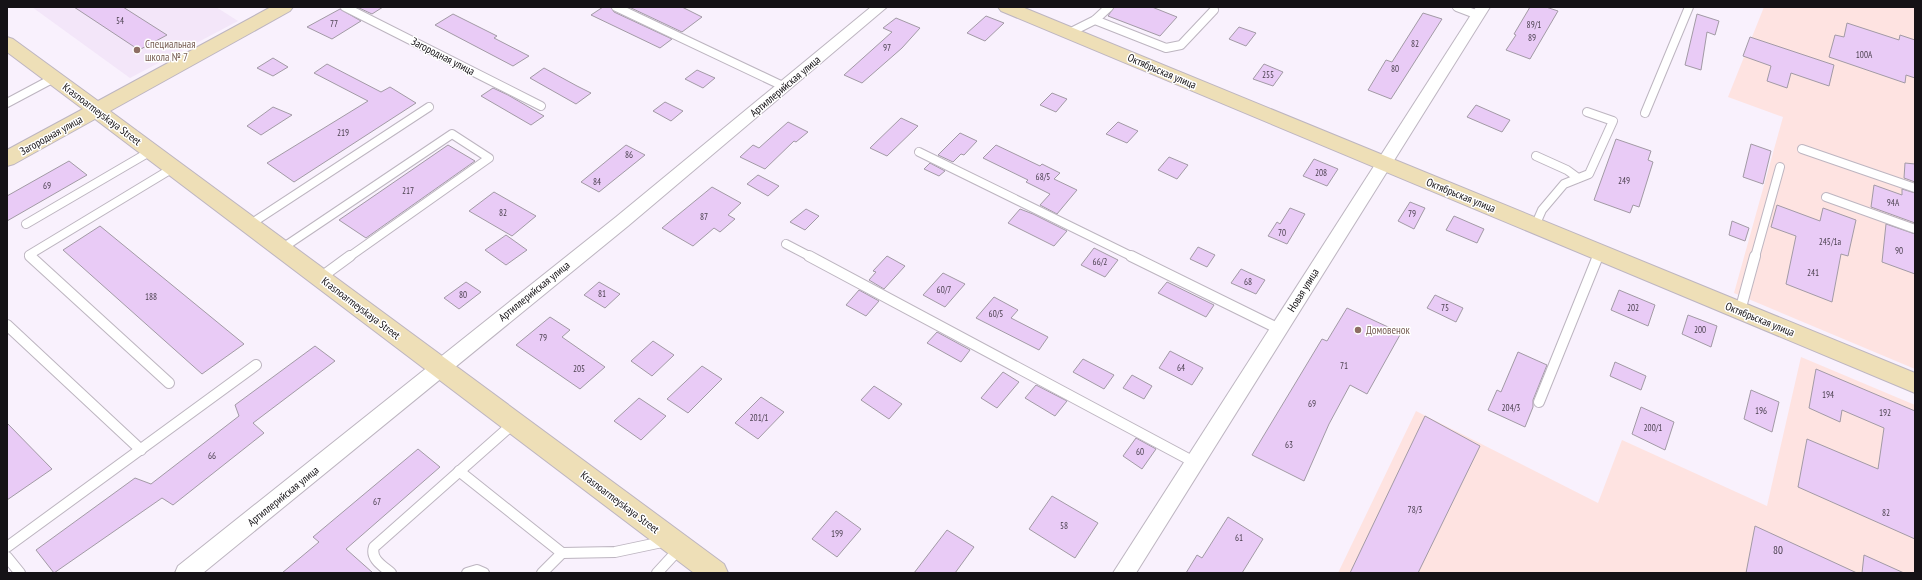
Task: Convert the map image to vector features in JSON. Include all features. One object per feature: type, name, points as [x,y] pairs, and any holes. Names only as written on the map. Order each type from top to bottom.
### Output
[{"type":"main road","name":"Загородная улица","points":[[7,159],[284,7]]},
{"type":"main road","name":"Октябрьская улица","points":[[1007,7],[1915,383]]},
{"type":"main road","name":"Krasnoarmeyskaya Street","points":[[7,43],[715,573]]},
{"type":"street","name":"Артиллерийская улица","points":[[186,573],[785,87],[880,7]]},
{"type":"street","name":"Новая улица","points":[[1124,573],[1481,11]]},
{"type":"lane","name":"Загородная улица","points":[[345,7],[541,106]]},
{"type":"lane","points":[[616,7],[785,87]]},
{"type":"lane","points":[[1069,33],[1095,20],[1109,7]]},
{"type":"lane","points":[[1457,7],[1481,11]]},
{"type":"lane","points":[[1645,113],[1689,7]]},
{"type":"lane","points":[[1095,20],[1166,48],[1181,45],[1214,10]]},
{"type":"lane","points":[[7,103],[54,78]]},
{"type":"lane","points":[[249,225],[429,107]]},
{"type":"lane","points":[[1535,226],[1542,210],[1564,184],[1589,174],[1613,121],[1587,112]]},
{"type":"lane","points":[[281,249],[452,134],[490,158],[320,278]]},
{"type":"lane","points":[[1802,149],[1915,188]]},
{"type":"lane","points":[[26,224],[151,151]]},
{"type":"lane","points":[[920,152],[1279,329]]},
{"type":"lane","points":[[1536,156],[1566,170],[1578,178]]},
{"type":"lane","points":[[1740,311],[1780,167]]},
{"type":"lane","points":[[169,383],[29,255],[173,168]]},
{"type":"lane","points":[[1826,197],[1915,229]]},
{"type":"lane","points":[[786,244],[1194,462]]},
{"type":"lane","points":[[1539,402],[1599,253]]},
{"type":"lane","points":[[7,324],[141,450]]},
{"type":"lane","points":[[7,547],[256,365]]},
{"type":"lane","points":[[391,573],[374,558],[372,554],[374,547],[514,423]]},
{"type":"lane","points":[[459,471],[562,553],[586,555],[613,554],[676,544]]},
{"type":"lane","points":[[657,573],[676,544]]},
{"type":"lane","points":[[542,573],[562,553]]},
{"type":"lane","points":[[7,557],[20,573]]},
{"type":"lane","points":[[467,573],[477,570],[484,573]]},
{"type":"shaded area","name":"Специальная школа № 7","points":[[32,7],[216,7],[238,21],[130,78]]},
{"type":"shaded area","points":[[1764,7],[1915,7],[1915,369],[1734,293],[1783,117],[1728,97]]},
{"type":"shaded area","points":[[1801,357],[1915,405],[1915,573],[1338,573],[1416,411],[1598,503],[1622,440],[1767,506]]},
{"type":"building","points":[[74,7],[123,7],[167,35],[139,50]]},
{"type":"building","points":[[357,7],[383,7],[372,14]]},
{"type":"building","points":[[603,7],[611,7],[614,12],[672,39],[660,48],[591,15]]},
{"type":"building","points":[[629,7],[682,7],[702,17],[682,32]]},
{"type":"building","points":[[1114,7],[1152,7],[1177,17],[1160,36],[1108,16]]},
{"type":"building","points":[[1530,7],[1546,7],[1558,11],[1530,59],[1506,50],[1516,35],[1514,34]]},
{"type":"building","points":[[340,9],[361,21],[332,39],[307,27]]},
{"type":"building","points":[[1423,13],[1442,19],[1391,99],[1368,90],[1386,60],[1392,62]]},
{"type":"building","points":[[453,14],[497,36],[494,38],[529,56],[513,66],[435,25]]},
{"type":"building","points":[[1697,14],[1719,21],[1715,35],[1707,32],[1701,70],[1685,65]]},
{"type":"building","points":[[986,16],[1004,23],[985,41],[967,33]]},
{"type":"building","points":[[896,18],[920,28],[902,48],[862,83],[844,75],[892,32],[883,28]]},
{"type":"building","points":[[1847,23],[1899,40],[1900,35],[1915,40],[1915,78],[1906,75],[1905,83],[1829,57],[1835,35],[1844,37]]},
{"type":"building","points":[[1239,27],[1256,33],[1246,46],[1229,39]]},
{"type":"building","points":[[1750,37],[1834,65],[1829,86],[1791,73],[1787,88],[1767,81],[1771,66],[1743,56]]},
{"type":"building","points":[[273,58],[288,67],[273,76],[257,68]]},
{"type":"building","points":[[327,64],[381,92],[390,87],[416,103],[294,182],[267,163],[368,101],[314,73]]},
{"type":"building","points":[[1264,64],[1283,72],[1273,86],[1253,79]]},
{"type":"building","points":[[544,68],[591,93],[576,104],[530,78]]},
{"type":"building","points":[[697,70],[715,78],[703,88],[685,79]]},
{"type":"building","points":[[493,88],[544,116],[531,125],[481,96]]},
{"type":"building","points":[[1052,93],[1067,99],[1056,112],[1040,105]]},
{"type":"building","points":[[665,102],[683,111],[671,121],[653,111]]},
{"type":"building","points":[[1476,105],[1510,120],[1502,132],[1467,117]]},
{"type":"building","points":[[273,107],[292,115],[261,135],[247,126]]},
{"type":"building","points":[[901,118],[918,126],[887,156],[870,148]]},
{"type":"building","points":[[788,122],[808,132],[796,142],[794,141],[765,169],[740,157],[753,145],[759,148]]},
{"type":"building","points":[[1118,122],[1138,131],[1127,143],[1106,134]]},
{"type":"building","points":[[960,133],[977,141],[964,155],[961,154],[953,162],[938,155]]},
{"type":"building","points":[[1616,139],[1651,151],[1648,160],[1653,162],[1639,207],[1633,205],[1630,213],[1594,200]]},
{"type":"building","points":[[1751,144],[1771,151],[1763,184],[1743,177]]},
{"type":"building","points":[[448,145],[475,161],[366,238],[339,220]]},
{"type":"building","points":[[626,145],[645,155],[599,192],[581,182]]},
{"type":"building","points":[[996,145],[1040,166],[1042,164],[1060,173],[1054,179],[1077,190],[1057,214],[1040,205],[1050,194],[1026,182],[1028,180],[983,158]]},
{"type":"building","points":[[1169,157],[1188,165],[1177,179],[1158,170]]},
{"type":"building","points":[[1314,159],[1338,169],[1327,186],[1303,176]]},
{"type":"building","points":[[69,161],[87,175],[7,221],[7,196]]},
{"type":"building","points":[[930,163],[945,171],[939,176],[924,169]]},
{"type":"building","points":[[1905,163],[1915,164],[1915,182],[1904,178]]},
{"type":"building","points":[[758,175],[779,186],[768,196],[747,184]]},
{"type":"building","points":[[1874,185],[1902,195],[1902,189],[1915,193],[1915,223],[1871,207]]},
{"type":"building","points":[[712,187],[741,203],[728,215],[735,219],[720,232],[714,228],[693,246],[662,228]]},
{"type":"building","points":[[494,192],[536,216],[512,236],[469,211]]},
{"type":"building","points":[[1410,202],[1425,208],[1414,229],[1398,221]]},
{"type":"building","points":[[1777,205],[1820,221],[1823,208],[1856,220],[1848,256],[1841,254],[1832,302],[1786,284],[1796,236],[1771,227]]},
{"type":"building","points":[[1290,208],[1305,214],[1287,244],[1268,236],[1277,222],[1280,224]]},
{"type":"building","points":[[806,209],[819,216],[805,230],[790,222]]},
{"type":"building","points":[[1020,209],[1067,231],[1054,246],[1008,223]]},
{"type":"building","points":[[1454,216],[1484,229],[1477,243],[1446,230]]},
{"type":"building","points":[[1732,221],[1749,228],[1745,241],[1729,235]]},
{"type":"building","points":[[1886,224],[1915,234],[1915,274],[1882,262]]},
{"type":"building","points":[[100,226],[244,344],[202,374],[63,250]]},
{"type":"building","points":[[506,235],[527,250],[506,265],[485,250]]},
{"type":"building","points":[[1198,247],[1215,255],[1207,267],[1190,259]]},
{"type":"building","points":[[1094,248],[1118,260],[1105,277],[1081,265]]},
{"type":"building","points":[[887,256],[905,266],[884,289],[869,280],[876,272],[873,271]]},
{"type":"building","points":[[1241,269],[1265,280],[1256,294],[1231,283]]},
{"type":"building","points":[[943,273],[965,284],[945,307],[923,295]]},
{"type":"building","points":[[466,282],[481,292],[459,309],[444,298]]},
{"type":"building","points":[[599,282],[620,294],[605,308],[584,295]]},
{"type":"building","points":[[1167,282],[1214,305],[1206,317],[1158,293]]},
{"type":"building","points":[[859,290],[879,301],[866,316],[846,305]]},
{"type":"building","points":[[1619,290],[1655,305],[1648,326],[1611,310]]},
{"type":"building","points":[[1435,295],[1463,308],[1456,322],[1427,308]]},
{"type":"building","points":[[994,297],[1018,310],[1011,318],[1048,337],[1039,350],[976,318]]},
{"type":"building","points":[[1347,308],[1401,333],[1367,394],[1350,385],[1329,424],[1304,481],[1252,455],[1322,339],[1327,341]]},
{"type":"building","points":[[1688,315],[1717,326],[1711,347],[1682,334]]},
{"type":"building","points":[[550,317],[570,330],[562,337],[605,367],[580,389],[516,345]]},
{"type":"building","points":[[937,332],[970,350],[961,362],[927,343]]},
{"type":"building","points":[[653,341],[674,355],[652,376],[631,361]]},
{"type":"building","points":[[315,346],[335,361],[253,423],[264,433],[173,505],[162,498],[54,573],[36,550],[135,478],[151,484],[239,416],[235,405]]},
{"type":"building","points":[[1170,351],[1203,368],[1192,385],[1159,368]]},
{"type":"building","points":[[1518,352],[1547,365],[1533,400],[1533,407],[1525,427],[1488,410],[1497,390],[1501,392]]},
{"type":"building","points":[[1083,359],[1114,375],[1104,389],[1073,372]]},
{"type":"building","points":[[1615,362],[1646,376],[1641,390],[1610,376]]},
{"type":"building","points":[[702,366],[722,379],[688,413],[667,399]]},
{"type":"building","points":[[1816,369],[1915,411],[1915,539],[1798,487],[1807,439],[1878,469],[1884,428],[1842,410],[1840,422],[1809,408]]},
{"type":"building","points":[[1003,372],[1019,382],[997,408],[981,398]]},
{"type":"building","points":[[1132,375],[1152,386],[1144,399],[1123,388]]},
{"type":"building","points":[[1036,385],[1067,401],[1055,416],[1025,398]]},
{"type":"building","points":[[874,386],[902,404],[889,419],[861,400]]},
{"type":"building","points":[[1751,390],[1779,402],[1772,432],[1744,419]]},
{"type":"building","points":[[761,397],[784,412],[758,439],[735,423]]},
{"type":"building","points":[[639,398],[666,416],[641,440],[614,421]]},
{"type":"building","points":[[1641,407],[1674,422],[1665,450],[1632,434]]},
{"type":"building","points":[[1425,416],[1480,446],[1418,573],[1350,573]]},
{"type":"building","points":[[7,423],[52,469],[7,500]]},
{"type":"building","points":[[1136,438],[1156,449],[1142,469],[1123,456]]},
{"type":"building","points":[[418,449],[440,467],[346,549],[373,573],[282,573],[319,542],[313,537]]},
{"type":"building","points":[[1052,496],[1098,523],[1075,558],[1029,529]]},
{"type":"building","points":[[836,511],[861,529],[837,557],[812,539]]},
{"type":"building","points":[[1228,517],[1263,539],[1242,573],[1186,573],[1197,555],[1202,558]]},
{"type":"building","points":[[1755,526],[1857,573],[1746,573]]},
{"type":"building","points":[[947,530],[974,547],[955,573],[914,573]]},
{"type":"building","points":[[1864,555],[1904,573],[1862,573]]},
{"type":"place","name":"Специальная школа № 7","points":[[137,50]]},
{"type":"place","name":"Домовенок","points":[[1358,330]]}]
